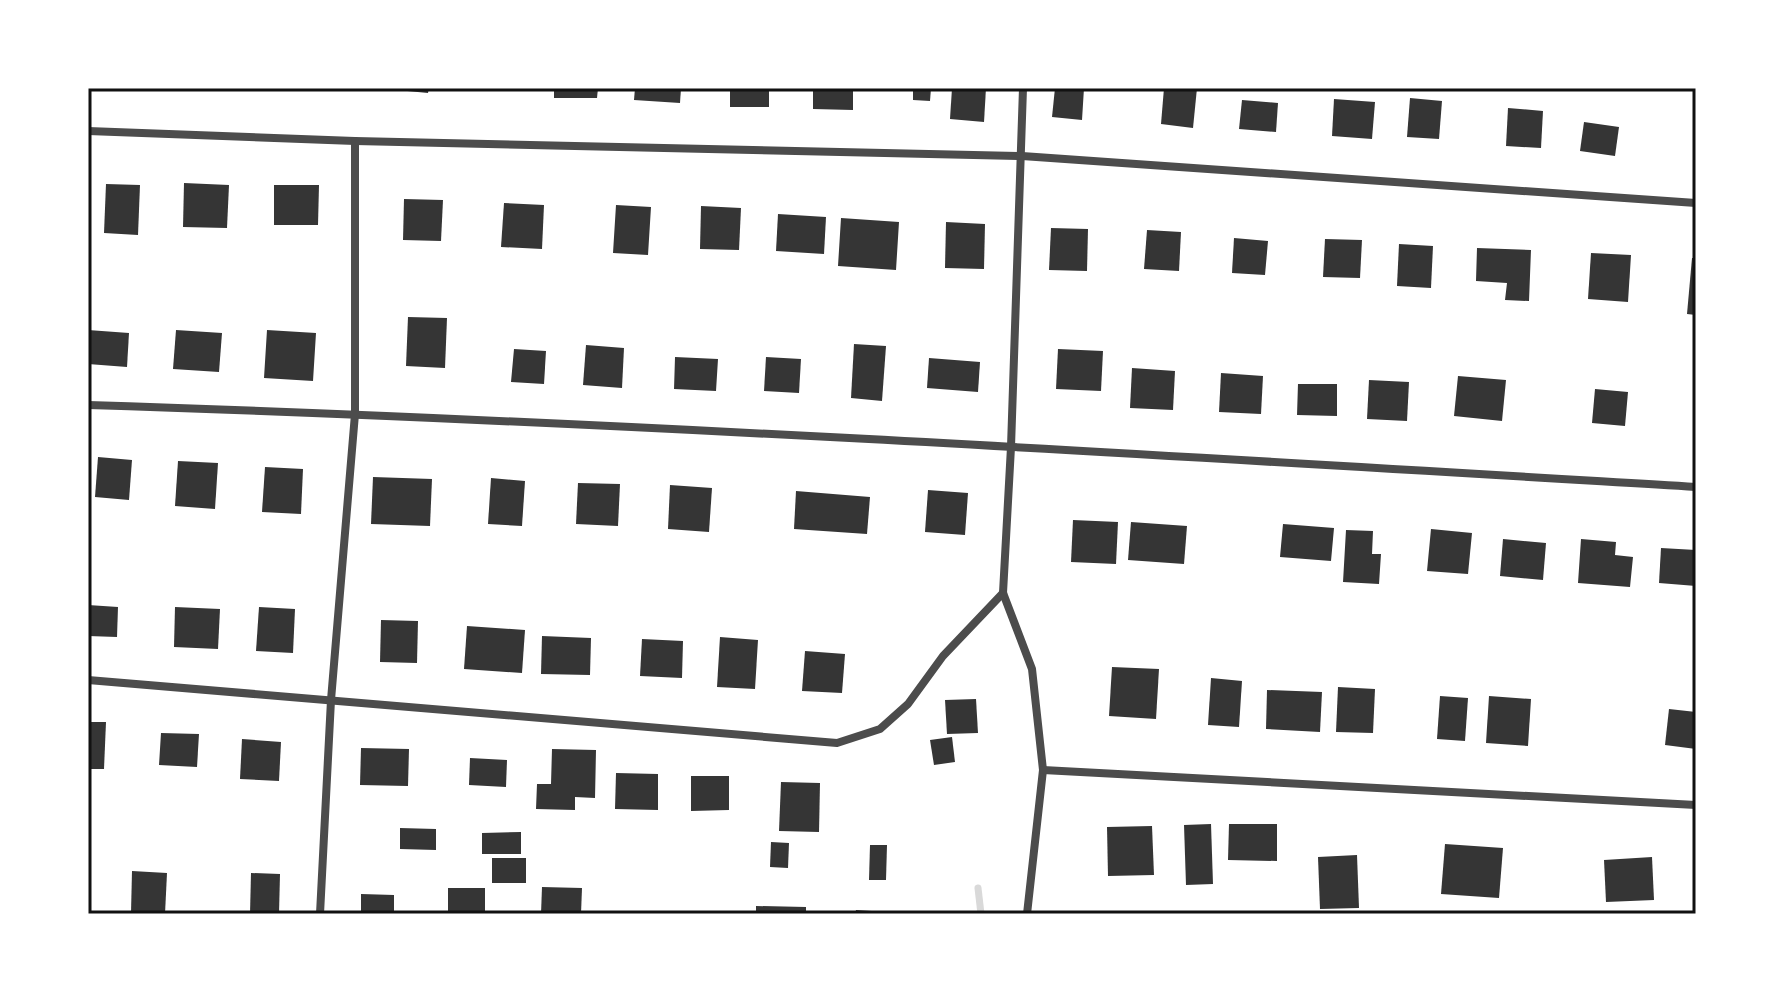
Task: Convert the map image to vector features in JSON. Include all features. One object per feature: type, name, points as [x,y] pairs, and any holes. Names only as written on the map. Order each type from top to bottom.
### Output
[{"type":"street","points":[[1023,88],[1003,593],[1032,669],[1043,770],[1027,914]]},
{"type":"street","points":[[88,131],[355,141],[1022,156],[1696,203]]},
{"type":"street","points":[[320,914],[331,700],[355,414],[355,141]]},
{"type":"street","points":[[88,405],[355,414],[1011,447],[1696,487]]},
{"type":"street","points":[[88,680],[837,743],[880,729],[908,704],[943,656],[1003,593]]},
{"type":"street","points":[[1043,770],[1696,805]]},
{"type":"building","points":[[397,88],[429,88],[428,93]]},
{"type":"building","points":[[485,88],[507,88],[507,91],[485,91]]},
{"type":"building","points":[[554,88],[598,88],[597,98],[554,98]]},
{"type":"building","points":[[635,88],[681,88],[680,103],[634,100]]},
{"type":"building","points":[[730,88],[769,88],[769,107],[730,107]]},
{"type":"building","points":[[813,88],[853,88],[853,110],[813,109]]},
{"type":"building","points":[[913,88],[931,88],[930,101],[913,100]]},
{"type":"building","points":[[952,88],[986,88],[984,122],[950,119]]},
{"type":"building","points":[[1055,88],[1084,88],[1082,120],[1052,117]]},
{"type":"building","points":[[1164,88],[1197,88],[1193,128],[1161,124]]},
{"type":"building","points":[[1410,98],[1442,101],[1439,139],[1407,137]]},
{"type":"building","points":[[1334,99],[1375,102],[1372,139],[1332,136]]},
{"type":"building","points":[[1242,100],[1278,103],[1276,132],[1239,129]]},
{"type":"building","points":[[1508,108],[1543,111],[1541,148],[1506,146]]},
{"type":"building","points":[[1584,122],[1619,127],[1615,156],[1580,151]]},
{"type":"building","points":[[184,183],[229,185],[227,228],[183,227]]},
{"type":"building","points":[[106,184],[140,185],[138,235],[104,233]]},
{"type":"building","points":[[274,185],[319,185],[318,225],[274,225]]},
{"type":"building","points":[[404,199],[443,200],[441,241],[403,240]]},
{"type":"building","points":[[504,203],[544,205],[542,249],[501,247]]},
{"type":"building","points":[[616,205],[651,207],[648,255],[613,253]]},
{"type":"building","points":[[701,206],[741,208],[739,250],[700,249]]},
{"type":"building","points":[[778,214],[826,217],[824,254],[776,251]]},
{"type":"building","points":[[841,218],[899,222],[896,270],[838,266]]},
{"type":"building","points":[[946,222],[985,224],[984,269],[945,268]]},
{"type":"building","points":[[1051,228],[1088,229],[1087,271],[1049,270]]},
{"type":"building","points":[[1147,230],[1181,232],[1179,271],[1144,269]]},
{"type":"building","points":[[1234,238],[1268,241],[1265,275],[1232,273]]},
{"type":"building","points":[[1325,239],[1362,240],[1360,278],[1323,277]]},
{"type":"building","points":[[1399,244],[1433,246],[1431,288],[1397,286]]},
{"type":"building","points":[[1477,248],[1531,250],[1529,301],[1505,300],[1507,283],[1476,281]]},
{"type":"building","points":[[1591,253],[1631,255],[1628,302],[1588,299]]},
{"type":"building","points":[[1692,258],[1696,258],[1696,315],[1687,314]]},
{"type":"building","points":[[408,317],[447,318],[445,368],[406,366]]},
{"type":"building","points":[[88,330],[129,333],[127,367],[88,364]]},
{"type":"building","points":[[176,330],[222,333],[219,372],[173,369]]},
{"type":"building","points":[[267,330],[316,333],[313,381],[264,378]]},
{"type":"building","points":[[854,344],[886,346],[882,401],[851,398]]},
{"type":"building","points":[[586,345],[624,348],[622,388],[583,385]]},
{"type":"building","points":[[514,349],[546,351],[544,384],[511,382]]},
{"type":"building","points":[[1058,349],[1103,351],[1101,391],[1056,389]]},
{"type":"building","points":[[675,357],[718,359],[716,391],[674,389]]},
{"type":"building","points":[[766,357],[801,359],[799,393],[764,391]]},
{"type":"building","points":[[929,358],[980,362],[978,392],[927,388]]},
{"type":"building","points":[[1132,368],[1175,371],[1173,410],[1130,408]]},
{"type":"building","points":[[1221,373],[1263,376],[1261,414],[1219,412]]},
{"type":"building","points":[[1458,376],[1506,380],[1502,421],[1454,416]]},
{"type":"building","points":[[1369,380],[1409,382],[1407,421],[1367,419]]},
{"type":"building","points":[[1298,384],[1337,384],[1337,416],[1297,415]]},
{"type":"building","points":[[1595,389],[1628,392],[1625,426],[1592,423]]},
{"type":"building","points":[[98,457],[132,460],[129,500],[95,497]]},
{"type":"building","points":[[178,461],[218,463],[215,509],[175,506]]},
{"type":"building","points":[[265,467],[303,469],[301,514],[262,512]]},
{"type":"building","points":[[373,477],[432,479],[430,526],[371,524]]},
{"type":"building","points":[[491,478],[525,481],[522,526],[488,524]]},
{"type":"building","points":[[578,483],[620,484],[618,526],[576,524]]},
{"type":"building","points":[[670,485],[712,488],[709,532],[668,529]]},
{"type":"building","points":[[928,490],[968,493],[965,535],[925,532]]},
{"type":"building","points":[[796,491],[870,497],[867,534],[794,529]]},
{"type":"building","points":[[1073,520],[1118,522],[1116,564],[1071,562]]},
{"type":"building","points":[[1131,522],[1187,526],[1184,564],[1128,560]]},
{"type":"building","points":[[1283,524],[1334,528],[1331,561],[1280,557]]},
{"type":"building","points":[[1431,529],[1472,533],[1468,574],[1427,571]]},
{"type":"building","points":[[1346,530],[1373,531],[1372,554],[1381,554],[1379,584],[1343,582]]},
{"type":"building","points":[[1503,539],[1546,543],[1543,580],[1500,576]]},
{"type":"building","points":[[1581,539],[1616,542],[1615,555],[1633,557],[1630,587],[1578,583]]},
{"type":"building","points":[[1661,548],[1696,550],[1696,586],[1659,583]]},
{"type":"building","points":[[88,605],[118,607],[117,637],[88,636]]},
{"type":"building","points":[[175,607],[220,609],[218,649],[174,647]]},
{"type":"building","points":[[259,607],[295,609],[293,653],[256,651]]},
{"type":"building","points":[[381,620],[418,621],[417,663],[380,662]]},
{"type":"building","points":[[467,626],[525,630],[522,673],[464,669]]},
{"type":"building","points":[[542,636],[591,638],[590,675],[541,674]]},
{"type":"building","points":[[720,637],[758,640],[755,689],[717,687]]},
{"type":"building","points":[[642,639],[683,641],[682,678],[640,676]]},
{"type":"building","points":[[805,651],[845,654],[842,693],[802,691]]},
{"type":"building","points":[[1112,667],[1159,669],[1156,719],[1109,716]]},
{"type":"building","points":[[1211,678],[1242,681],[1239,727],[1208,725]]},
{"type":"building","points":[[1338,687],[1375,689],[1373,733],[1336,732]]},
{"type":"building","points":[[1267,690],[1322,692],[1320,732],[1266,729]]},
{"type":"building","points":[[1440,696],[1468,698],[1465,741],[1437,739]]},
{"type":"building","points":[[1489,696],[1531,699],[1528,746],[1486,743]]},
{"type":"building","points":[[976,699],[978,733],[947,734],[945,700]]},
{"type":"building","points":[[1669,709],[1696,712],[1696,749],[1665,745]]},
{"type":"building","points":[[88,722],[106,722],[104,769],[88,769]]},
{"type":"building","points":[[161,733],[199,734],[197,767],[159,765]]},
{"type":"building","points":[[952,737],[955,762],[934,765],[930,740]]},
{"type":"building","points":[[242,739],[281,742],[279,781],[240,779]]},
{"type":"building","points":[[361,748],[409,749],[408,786],[360,785]]},
{"type":"building","points":[[552,749],[596,750],[595,798],[575,797],[575,810],[536,809],[537,784],[551,784]]},
{"type":"building","points":[[470,758],[507,760],[506,787],[469,785]]},
{"type":"building","points":[[616,773],[658,774],[658,810],[615,809]]},
{"type":"building","points":[[691,776],[729,776],[729,810],[691,811]]},
{"type":"building","points":[[781,782],[820,783],[819,832],[779,831]]},
{"type":"building","points":[[1211,824],[1213,884],[1186,885],[1184,825]]},
{"type":"building","points":[[1229,824],[1277,824],[1277,861],[1228,860]]},
{"type":"building","points":[[1152,826],[1154,875],[1108,876],[1107,827]]},
{"type":"building","points":[[400,828],[436,829],[436,850],[400,849]]},
{"type":"building","points":[[521,832],[521,854],[482,854],[482,833]]},
{"type":"building","points":[[771,842],[789,843],[788,868],[770,867]]},
{"type":"building","points":[[1445,844],[1503,848],[1499,898],[1441,894]]},
{"type":"building","points":[[870,845],[887,845],[886,880],[869,880]]},
{"type":"building","points":[[1357,855],[1359,908],[1320,909],[1318,857]]},
{"type":"building","points":[[1652,857],[1654,900],[1606,902],[1604,860]]},
{"type":"building","points":[[492,858],[526,858],[526,883],[492,883]]},
{"type":"building","points":[[132,871],[167,873],[165,914],[131,913]]},
{"type":"building","points":[[251,873],[280,874],[279,914],[250,914]]},
{"type":"building","points":[[542,887],[582,888],[581,914],[541,914]]},
{"type":"building","points":[[448,888],[485,888],[485,914],[448,914]]},
{"type":"building","points":[[361,894],[394,895],[394,914],[361,914]]},
{"type":"building","points":[[756,906],[806,907],[806,914],[756,914]]},
{"type":"building","points":[[856,910],[887,912],[887,914],[855,914]]},
{"type":"building","points":[[509,911],[532,911],[531,914],[509,914]]},
{"type":"waterway","points":[[978,888],[981,914]]}]
